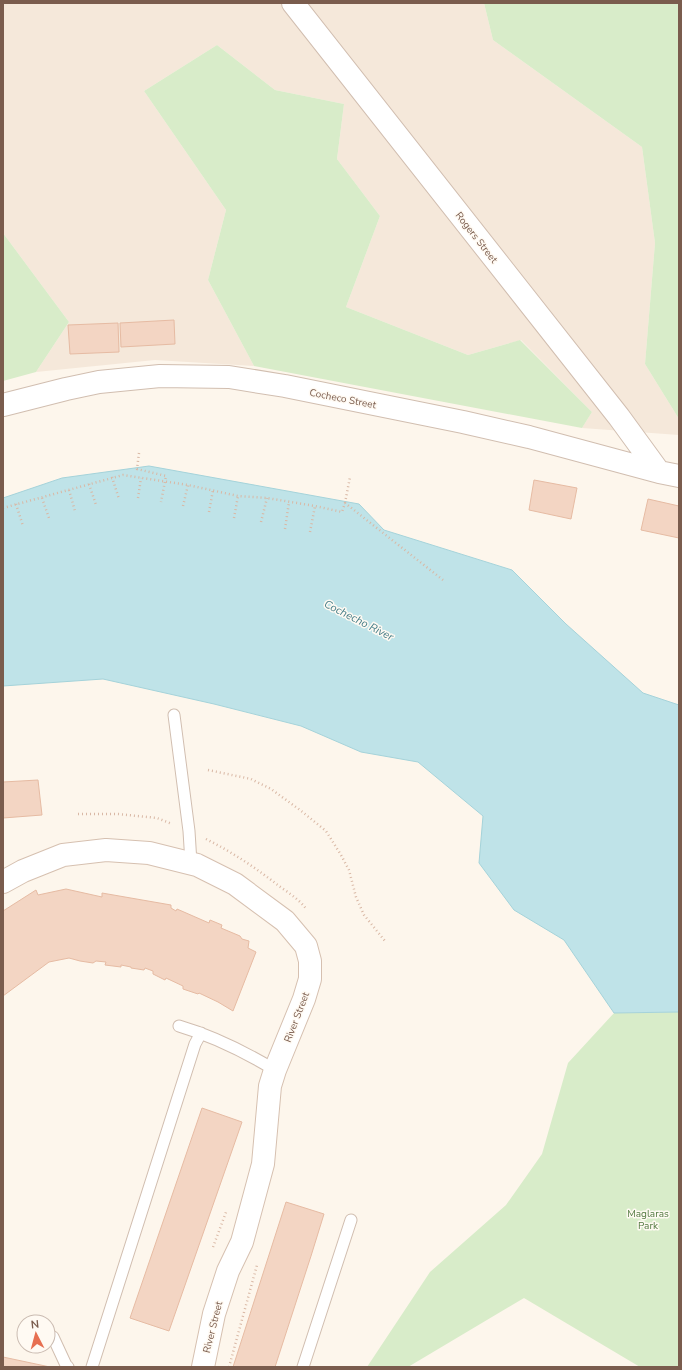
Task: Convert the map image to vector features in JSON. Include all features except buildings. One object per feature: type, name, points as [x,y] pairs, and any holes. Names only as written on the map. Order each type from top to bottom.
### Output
[{"type":"street","name":"Rogers Street","points":[[293,3],[619,417],[669,474]]},
{"type":"street","name":"Cocheco Street","points":[[3,405],[99,382],[160,376],[229,377],[285,386],[463,422],[532,438],[669,474]]},
{"type":"street","name":"River Street","points":[[3,882],[23,871],[63,855],[106,850],[149,853],[197,865],[235,884],[285,921],[306,946],[310,961],[310,979],[304,999],[270,1086],[263,1164],[242,1242],[228,1271],[214,1314],[203,1367]]},
{"type":"lane","points":[[174,715],[189,831],[191,864]]},
{"type":"lane","points":[[179,1026],[201,1032],[275,1070]]},
{"type":"lane","points":[[92,1367],[195,1044],[201,1032]]},
{"type":"lane","points":[[303,1367],[351,1220]]},
{"type":"lane","points":[[56,1344],[66,1366],[68,1367]]},
{"type":"path","points":[[139,453],[137,469],[166,476],[161,502]]},
{"type":"path","points":[[3,508],[123,475],[188,485],[238,496],[267,498],[342,512],[350,477]]},
{"type":"path","points":[[112,477],[119,499]]},
{"type":"path","points":[[138,498],[141,478]]},
{"type":"path","points":[[89,484],[96,505]]},
{"type":"path","points":[[184,506],[188,485]]},
{"type":"path","points":[[68,490],[75,511]]},
{"type":"path","points":[[209,512],[212,490]]},
{"type":"path","points":[[234,518],[238,496]]},
{"type":"path","points":[[42,498],[49,518]]},
{"type":"path","points":[[260,522],[267,498]]},
{"type":"path","points":[[286,529],[289,502]]},
{"type":"path","points":[[344,503],[443,580]]},
{"type":"path","points":[[16,504],[23,526]]},
{"type":"path","points":[[310,532],[315,506]]},
{"type":"path","points":[[208,770],[251,779],[271,789],[326,831],[349,870],[356,897],[364,915],[385,941]]},
{"type":"path","points":[[78,814],[118,814],[157,818]]},
{"type":"path","points":[[212,1253],[219,1228],[227,1208]]},
{"type":"path","points":[[229,1367],[259,1259]]},
{"type":"shaded area","points":[[3,3],[484,3],[493,40],[642,147],[655,243],[645,364],[679,419],[679,435],[582,428],[592,412],[521,340],[468,355],[346,307],[380,216],[337,159],[344,104],[275,90],[217,45],[144,91],[226,210],[208,280],[254,366],[155,360],[36,372],[69,322],[3,233]]},
{"type":"green space","points":[[484,3],[679,3],[679,419],[645,364],[655,243],[642,147],[493,40]]},
{"type":"green space","points":[[217,45],[275,90],[344,104],[337,159],[380,216],[346,307],[468,355],[520,340],[592,412],[582,428],[254,366],[208,280],[226,210],[144,91]]},
{"type":"green space","points":[[3,233],[69,322],[36,372],[3,381]]},
{"type":"green space","name":"Maglaras Park","points":[[679,1012],[679,1367],[640,1367],[524,1298],[408,1367],[367,1367],[430,1272],[506,1205],[542,1154],[568,1063],[614,1013]]},
{"type":"water","name":"Cochecho River","points":[[149,466],[359,504],[384,530],[512,570],[566,624],[643,693],[679,705],[679,1012],[614,1013],[564,940],[514,910],[479,863],[483,816],[418,762],[361,752],[301,726],[214,704],[103,679],[3,686],[3,498],[62,478]]}]
